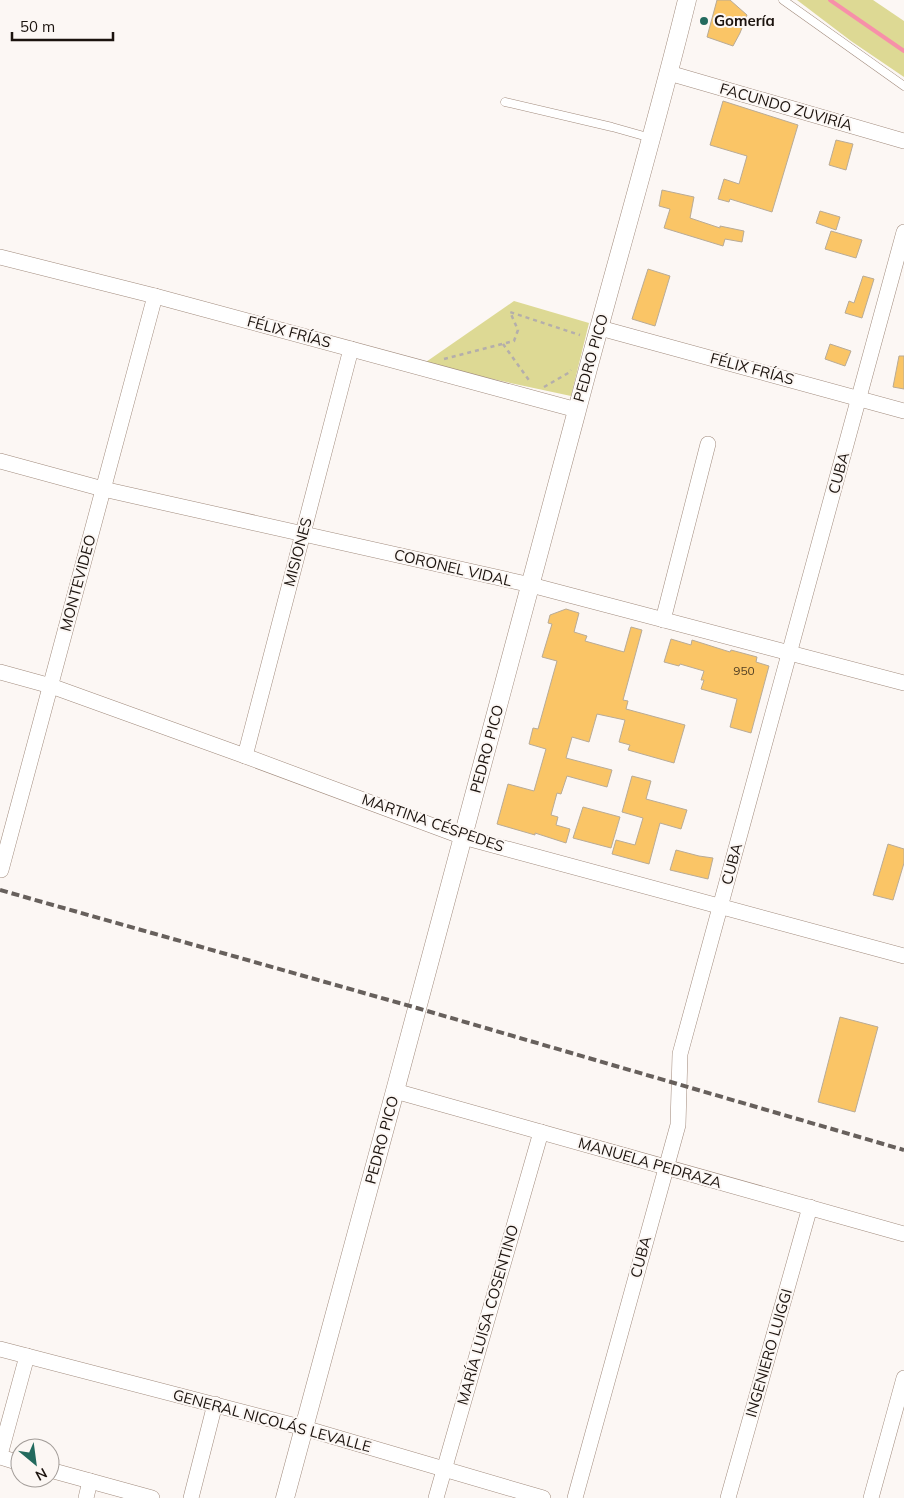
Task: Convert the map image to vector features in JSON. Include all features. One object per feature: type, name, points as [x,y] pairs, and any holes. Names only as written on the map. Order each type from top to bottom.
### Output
[{"type":"street","name":"PEDRO PICO","points":[[286,1498],[687,0]]},
{"type":"street","name":"FACUNDO ZUVIRÍA","points":[[669,73],[904,141]]},
{"type":"street","name":"CUBA","points":[[575,1498],[678,1125],[680,1054],[904,232]]},
{"type":"street","name":"FÉLIX FRÍAS","points":[[0,257],[155,296],[577,410]]},
{"type":"street","name":"MONTEVIDEO","points":[[1,870],[155,296]]},
{"type":"street","name":"FÉLIX FRÍAS","points":[[600,328],[904,411]]},
{"type":"street","name":"MISIONES","points":[[245,756],[352,349]]},
{"type":"street","points":[[663,620],[708,444]]},
{"type":"street","name":"CORONEL VIDAL","points":[[0,461],[103,489],[531,585],[904,682]]},
{"type":"street","name":"MARTINA CÉSPEDES","points":[[0,672],[51,686],[463,837],[904,956]]},
{"type":"street","name":"MANUELA PEDRAZA","points":[[395,1091],[904,1234]]},
{"type":"street","name":"MARÍA LUISA COSENTINO","points":[[436,1498],[541,1132]]},
{"type":"street","name":"INGENIERO LUIGGI","points":[[728,1498],[810,1207]]},
{"type":"street","name":"GENERAL NICOLÁS LEVALLE","points":[[0,1349],[304,1428],[543,1498]]},
{"type":"street","points":[[0,1456],[27,1356]]},
{"type":"street","points":[[872,1498],[904,1378]]},
{"type":"street","points":[[191,1498],[215,1404]]},
{"type":"street","points":[[60,1473],[152,1498]]},
{"type":"street","points":[[86,1498],[90,1481]]},
{"type":"lane","points":[[783,0],[904,86]]},
{"type":"lane","points":[[504,102],[651,138]]},
{"type":"path","points":[[450,362],[441,360],[514,341],[518,330],[510,312],[580,335]]},
{"type":"path","points":[[504,344],[531,384]]},
{"type":"path","points":[[522,381],[545,387],[570,372],[573,363]]},
{"type":"shaded area","points":[[797,0],[873,0],[904,21],[904,77],[851,41]]},
{"type":"shaded area","points":[[514,301],[589,323],[571,396],[423,364]]},
{"type":"building","points":[[717,0],[730,0],[747,15],[733,46],[707,37]]},
{"type":"building","points":[[723,101],[798,125],[772,212],[730,199],[729,202],[718,199],[724,179],[739,184],[747,156],[710,145]]},
{"type":"building","points":[[836,140],[853,144],[846,170],[829,165]]},
{"type":"building","points":[[662,190],[694,197],[690,218],[720,228],[720,226],[744,231],[742,242],[725,239],[723,246],[664,228],[670,209],[659,206]]},
{"type":"building","points":[[820,211],[840,217],[836,230],[816,223]]},
{"type":"building","points":[[831,231],[862,240],[856,258],[825,249]]},
{"type":"building","points":[[648,269],[670,276],[655,326],[632,319]]},
{"type":"building","points":[[863,276],[874,279],[862,318],[845,313],[849,301],[854,303]]},
{"type":"building","points":[[830,344],[851,351],[845,366],[825,359]]},
{"type":"building","points":[[899,356],[904,356],[904,389],[893,387]]},
{"type":"building","points":[[566,609],[579,613],[574,632],[587,636],[585,641],[624,652],[631,627],[642,630],[623,700],[628,701],[626,709],[685,725],[674,763],[628,750],[630,745],[619,742],[625,720],[597,714],[589,742],[572,737],[566,758],[612,770],[607,787],[567,776],[561,794],[557,793],[551,815],[558,817],[556,825],[570,829],[566,843],[497,824],[508,784],[534,791],[546,749],[529,744],[533,728],[538,729],[557,661],[542,657],[552,624],[548,623],[550,615]]},
{"type":"building","points":[[671,639],[691,645],[692,640],[730,652],[731,650],[757,657],[756,662],[769,666],[751,733],[730,727],[737,699],[701,689],[704,671],[680,664],[679,666],[664,662]]},
{"type":"building","points":[[632,776],[651,781],[646,799],[687,810],[681,829],[660,823],[649,864],[612,854],[616,840],[635,845],[643,818],[622,812]]},
{"type":"building","points":[[583,807],[620,817],[611,848],[573,838]]},
{"type":"building","points":[[888,844],[904,849],[904,863],[893,900],[873,895]]},
{"type":"building","points":[[676,850],[713,858],[708,879],[670,870]]},
{"type":"building","points":[[840,1017],[878,1027],[855,1112],[818,1102]]},
{"type":"waterway","points":[[830,0],[904,51]]},
{"type":"railway","points":[[0,890],[417,1008],[904,1150]]},
{"type":"place","name":"Gomería","points":[[704,21]]}]
